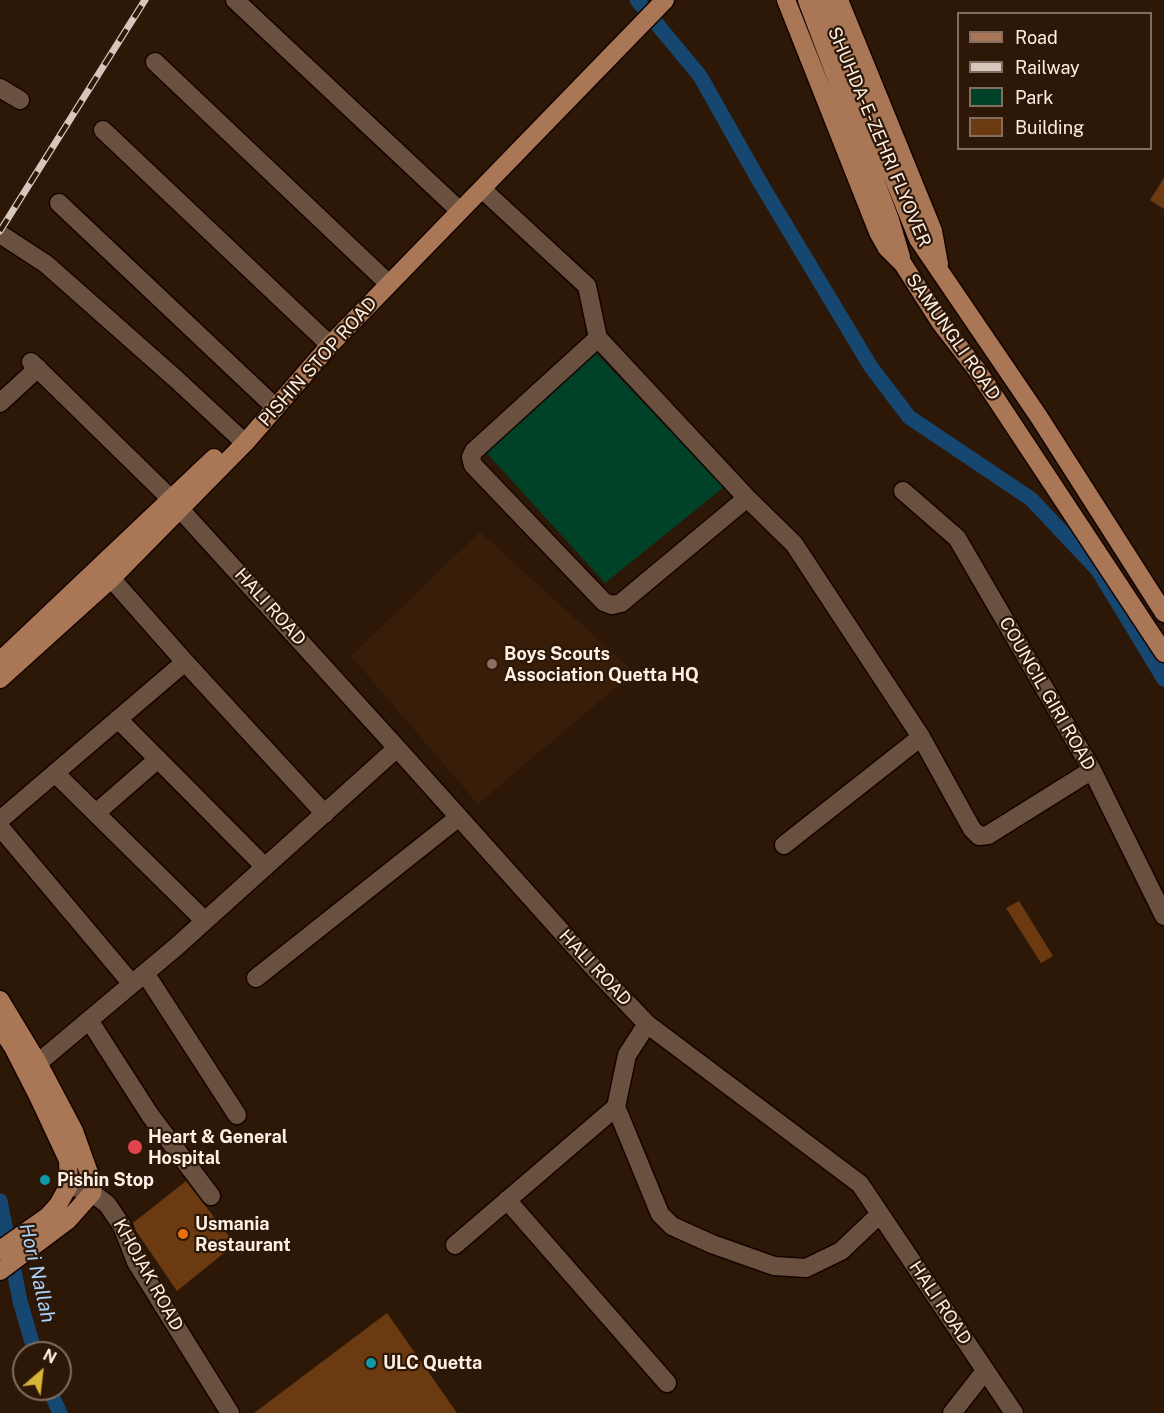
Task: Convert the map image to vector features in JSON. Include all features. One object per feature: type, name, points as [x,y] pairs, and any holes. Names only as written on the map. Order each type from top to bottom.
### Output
[{"type":"main road","name":"SAMUNGLI ROAD","points":[[786,0],[878,232],[887,248],[903,264],[940,321],[977,370],[1164,652]]},
{"type":"main road","name":"SHUHDA-E-ZEHRI FLYOVER","points":[[807,0],[890,220],[903,264]]},
{"type":"main road","name":"SHUHDA-E-ZEHRI FLYOVER","points":[[822,0],[918,239],[941,272]]},
{"type":"main road","name":"SAMUNGLI ROAD","points":[[839,0],[933,231],[941,272],[1039,417],[1164,613]]},
{"type":"main road","points":[[624,35],[656,4]]},
{"type":"main road","name":"PISHIN STOP ROAD","points":[[456,207],[482,189],[624,35]]},
{"type":"main road","name":"PISHIN STOP ROAD","points":[[0,679],[241,439],[327,341],[624,35]]},
{"type":"main road","name":"PISHIN STOP ROAD","points":[[0,661],[106,572]]},
{"type":"main road","points":[[0,1000],[38,1063],[74,1131],[93,1184],[92,1193],[68,1220],[1,1270]]},
{"type":"main road","points":[[0,1027],[38,1096],[68,1161],[69,1185],[53,1210],[1,1249]]},
{"type":"street","points":[[235,0],[456,207]]},
{"type":"street","points":[[156,62],[386,281]]},
{"type":"street","points":[[0,88],[20,100]]},
{"type":"street","points":[[103,130],[327,341]]},
{"type":"street","points":[[482,189],[587,286],[598,338],[747,498],[794,544],[921,738],[972,829],[979,836],[988,835],[1092,770]]},
{"type":"street","points":[[59,203],[272,404]]},
{"type":"street","points":[[0,234],[46,264],[241,439]]},
{"type":"street","points":[[598,338],[474,451],[471,457],[473,465],[604,602],[612,605],[621,603],[747,498]]},
{"type":"street","name":"HALI ROAD","points":[[0,403],[34,365],[176,504],[647,1024],[860,1184],[1014,1413]]},
{"type":"street","name":"COUNCIL GIRI ROAD","points":[[903,491],[957,538],[1092,770],[1164,916]]},
{"type":"street","points":[[106,572],[185,662],[325,814]]},
{"type":"street","points":[[0,820],[185,662]]},
{"type":"street","points":[[118,719],[266,867]]},
{"type":"street","points":[[784,845],[921,738]]},
{"type":"street","points":[[38,1063],[139,979],[397,748]]},
{"type":"street","points":[[96,813],[158,759]]},
{"type":"street","points":[[55,773],[205,921]]},
{"type":"street","points":[[256,978],[459,817]]},
{"type":"street","points":[[0,827],[139,979],[237,1115]]},
{"type":"street","points":[[89,1020],[150,1115],[211,1196]]},
{"type":"street","points":[[647,1024],[627,1055],[616,1107],[660,1214],[672,1226],[712,1244],[774,1266],[806,1268],[841,1251],[879,1214]]},
{"type":"street","points":[[455,1245],[616,1107]]},
{"type":"street","name":"KHOJAK ROAD","points":[[69,1185],[92,1193],[107,1204],[122,1226],[136,1262],[230,1413]]},
{"type":"street","points":[[507,1200],[667,1383]]},
{"type":"street","points":[[952,1413],[986,1371]]},
{"type":"shaded area","name":"Boys Scouts Association Quetta HQ","points":[[480,532],[634,672],[478,804],[351,656]]},
{"type":"green space","points":[[593,350],[724,487],[605,583],[483,449]]},
{"type":"building","points":[[1164,178],[1164,209],[1150,200]]},
{"type":"building","points":[[1019,901],[1053,956],[1041,963],[1006,908]]},
{"type":"building","name":"Usmania Restaurant","points":[[186,1181],[235,1244],[177,1291],[136,1231],[133,1223]]},
{"type":"building","name":"ULC Quetta","points":[[387,1313],[457,1413],[254,1413]]},
{"type":"waterway","points":[[637,0],[700,76],[761,184],[871,367],[909,417],[1031,499],[1098,570],[1164,679]]},
{"type":"waterway","name":"Hori Nallah","points":[[0,1201],[20,1301],[32,1341]]},
{"type":"waterway","name":"Hori Nallah","points":[[54,1401],[60,1413]]},
{"type":"railway","points":[[0,231],[145,0]]},
{"type":"place","name":"Boys Scouts Association Quetta HQ","points":[[492,664]]},
{"type":"place","name":"Heart & General Hospital","points":[[135,1147]]},
{"type":"place","name":"Pishin Stop","points":[[45,1180]]},
{"type":"place","name":"Usmania Restaurant","points":[[183,1234]]},
{"type":"place","name":"ULC Quetta","points":[[371,1363]]}]
